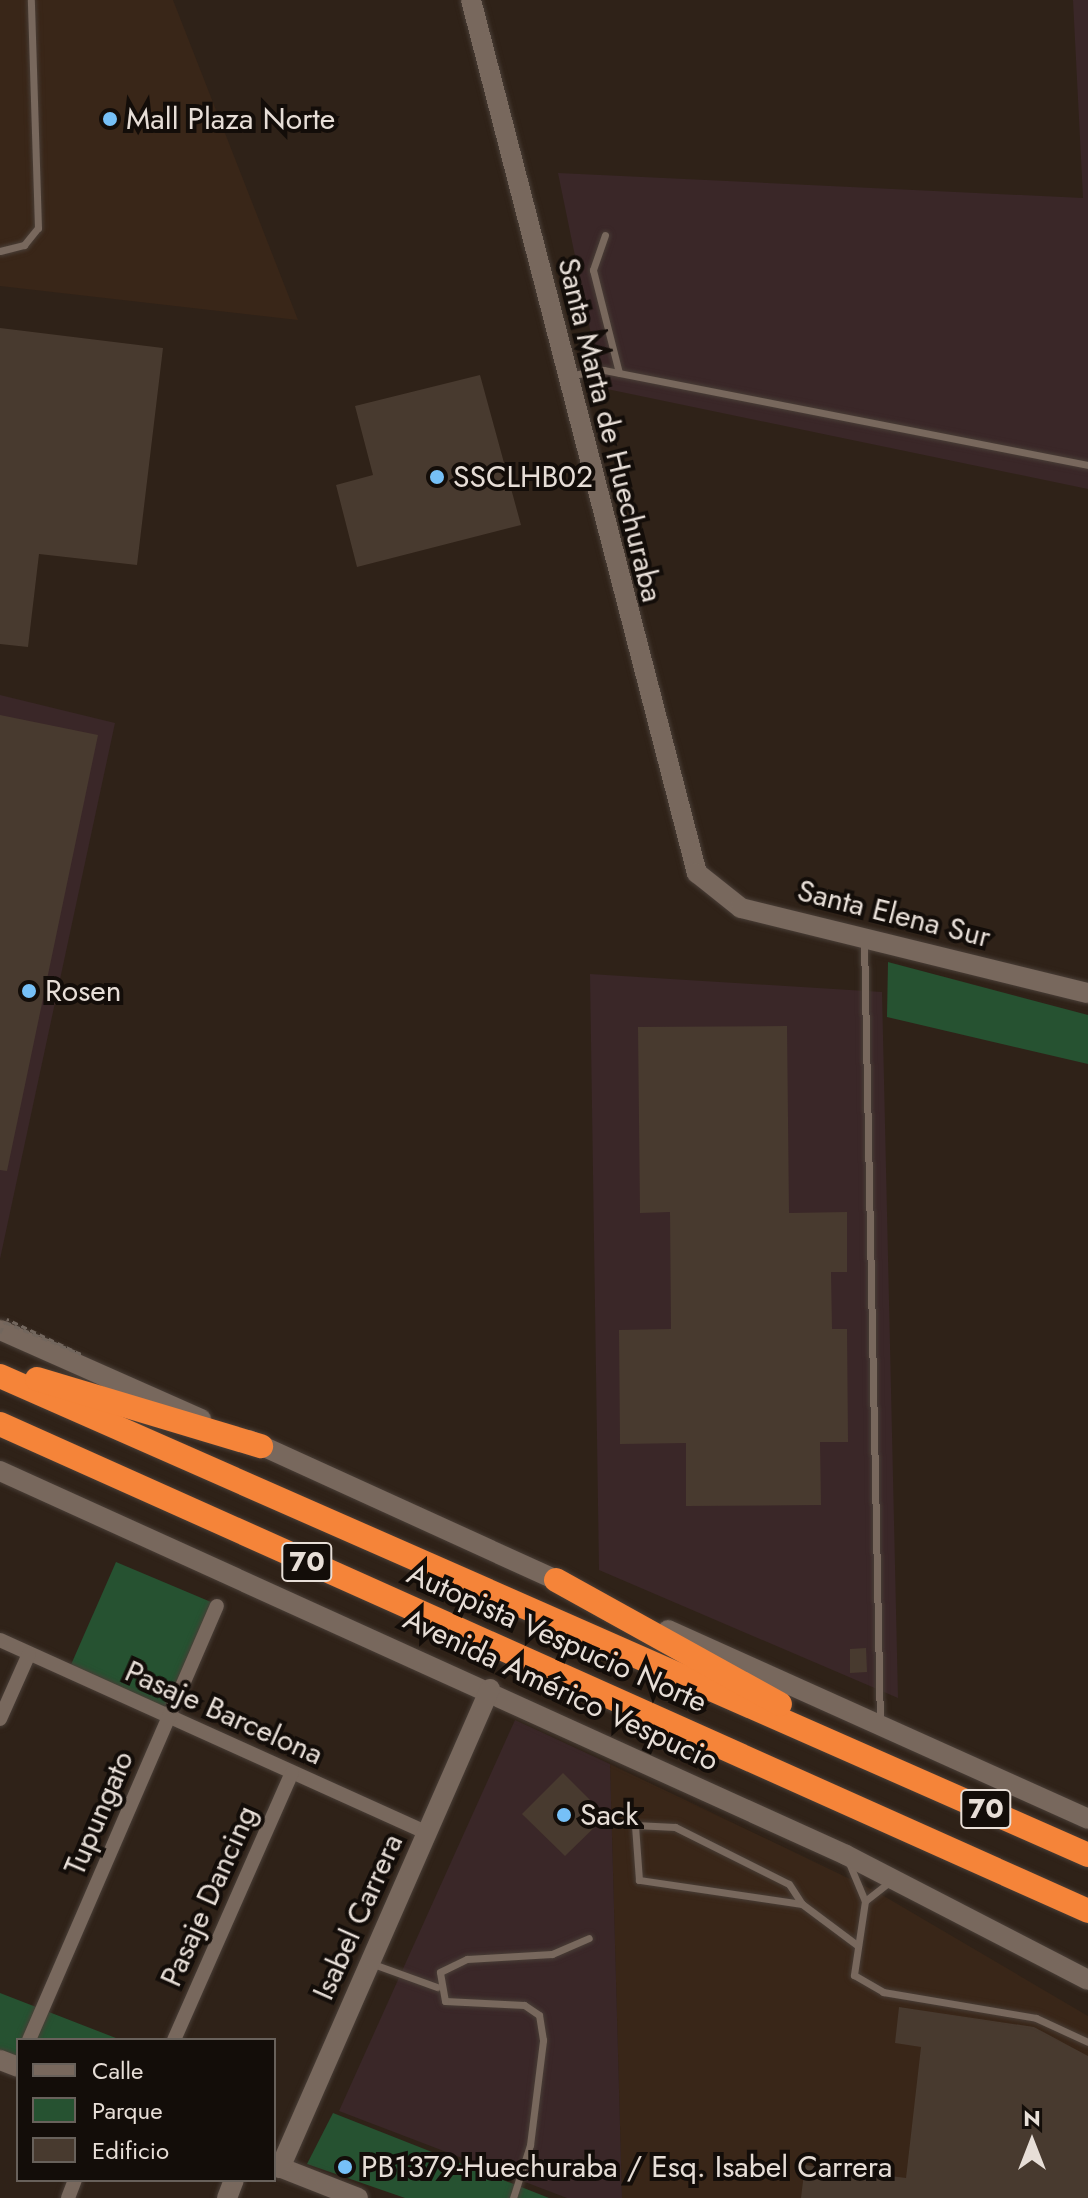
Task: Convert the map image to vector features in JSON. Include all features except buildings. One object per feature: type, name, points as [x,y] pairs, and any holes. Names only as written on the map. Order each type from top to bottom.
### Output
[{"type":"highway","points":[[0,1368],[261,1446]]},
{"type":"highway","name":"Autopista Vespucio Norte","points":[[0,1376],[339,1531],[894,1768],[1088,1855]]},
{"type":"highway","name":"Autopista Vespucio Norte","points":[[0,1424],[1088,1911]]},
{"type":"highway","points":[[556,1580],[894,1768]]},
{"type":"main road","name":"Santa Marta de Huechuraba","points":[[471,0],[565,376],[697,873]]},
{"type":"main road","name":"Santa Elena Sur","points":[[697,873],[741,908],[1088,993]]},
{"type":"main road","points":[[2,1327],[881,1728],[1088,1819]]},
{"type":"main road","name":"Avenida Américo Vespucio","points":[[0,1471],[490,1689],[846,1855],[891,1881],[1088,1980]]},
{"type":"main road","name":"Isabel Carrera","points":[[277,2167],[490,1689]]},
{"type":"main road","points":[[277,2167],[358,2198]]},
{"type":"street","name":"Tupungato","points":[[30,2038],[217,1606]]},
{"type":"street","name":"Pasaje Barcelona","points":[[0,1640],[427,1833]]},
{"type":"street","points":[[0,1719],[29,1654]]},
{"type":"street","name":"Pasaje Dancing","points":[[175,2038],[292,1773]]},
{"type":"lane","points":[[0,251],[24,245],[38,228],[31,0]]},
{"type":"lane","points":[[605,235],[593,270],[619,373]]},
{"type":"lane","points":[[565,376],[619,373],[1088,465]]},
{"type":"lane","points":[[864,937],[881,1728]]},
{"type":"lane","points":[[802,1904],[639,1880],[635,1825],[675,1827],[789,1884],[802,1904],[857,1945]]},
{"type":"lane","points":[[846,1855],[865,1901],[854,1975],[883,1992],[1036,2018],[1088,2042]]},
{"type":"lane","points":[[865,1901],[891,1881]]},
{"type":"lane","points":[[437,1987],[447,1964],[540,1957],[589,1938]]},
{"type":"lane","points":[[370,1963],[437,1987],[458,2005],[524,2005],[539,2015],[543,2040],[530,2145],[513,2198]]},
{"type":"path","points":[[5,1322],[81,1354],[2,1327],[5,1322]]},
{"type":"shaded area","name":"Mall Plaza Norte","points":[[0,0],[173,0],[298,320],[0,286]]},
{"type":"shaded area","points":[[1073,0],[1088,0],[1088,489],[602,388],[558,173],[1083,198]]},
{"type":"shaded area","name":"Rosen","points":[[0,695],[115,723],[0,1259]]},
{"type":"shaded area","points":[[590,974],[882,992],[898,1698],[599,1570]]},
{"type":"shaded area","name":"Sack","points":[[515,1720],[610,1764],[622,2198],[567,2198],[339,2111]]},
{"type":"shaded area","points":[[610,1764],[877,1892],[1088,2016],[1088,2198],[622,2198]]},
{"type":"green space","points":[[888,962],[1088,1015],[1088,1064],[887,1017]]},
{"type":"green space","points":[[116,1562],[211,1602],[166,1708],[70,1667]]},
{"type":"green space","points":[[0,1993],[116,2038],[16,2038],[16,2057],[0,2051]]},
{"type":"green space","points":[[333,2113],[549,2198],[405,2198],[307,2164]]},
{"type":"place","name":"Mall Plaza Norte","points":[[110,119]]},
{"type":"place","name":"SSCLHB02","points":[[437,477]]},
{"type":"place","name":"Rosen","points":[[29,991]]},
{"type":"place","name":"Sack","points":[[564,1815]]},
{"type":"place","name":"PB1379-Huechuraba / Esq. Isabel Carrera","points":[[345,2167]]}]
